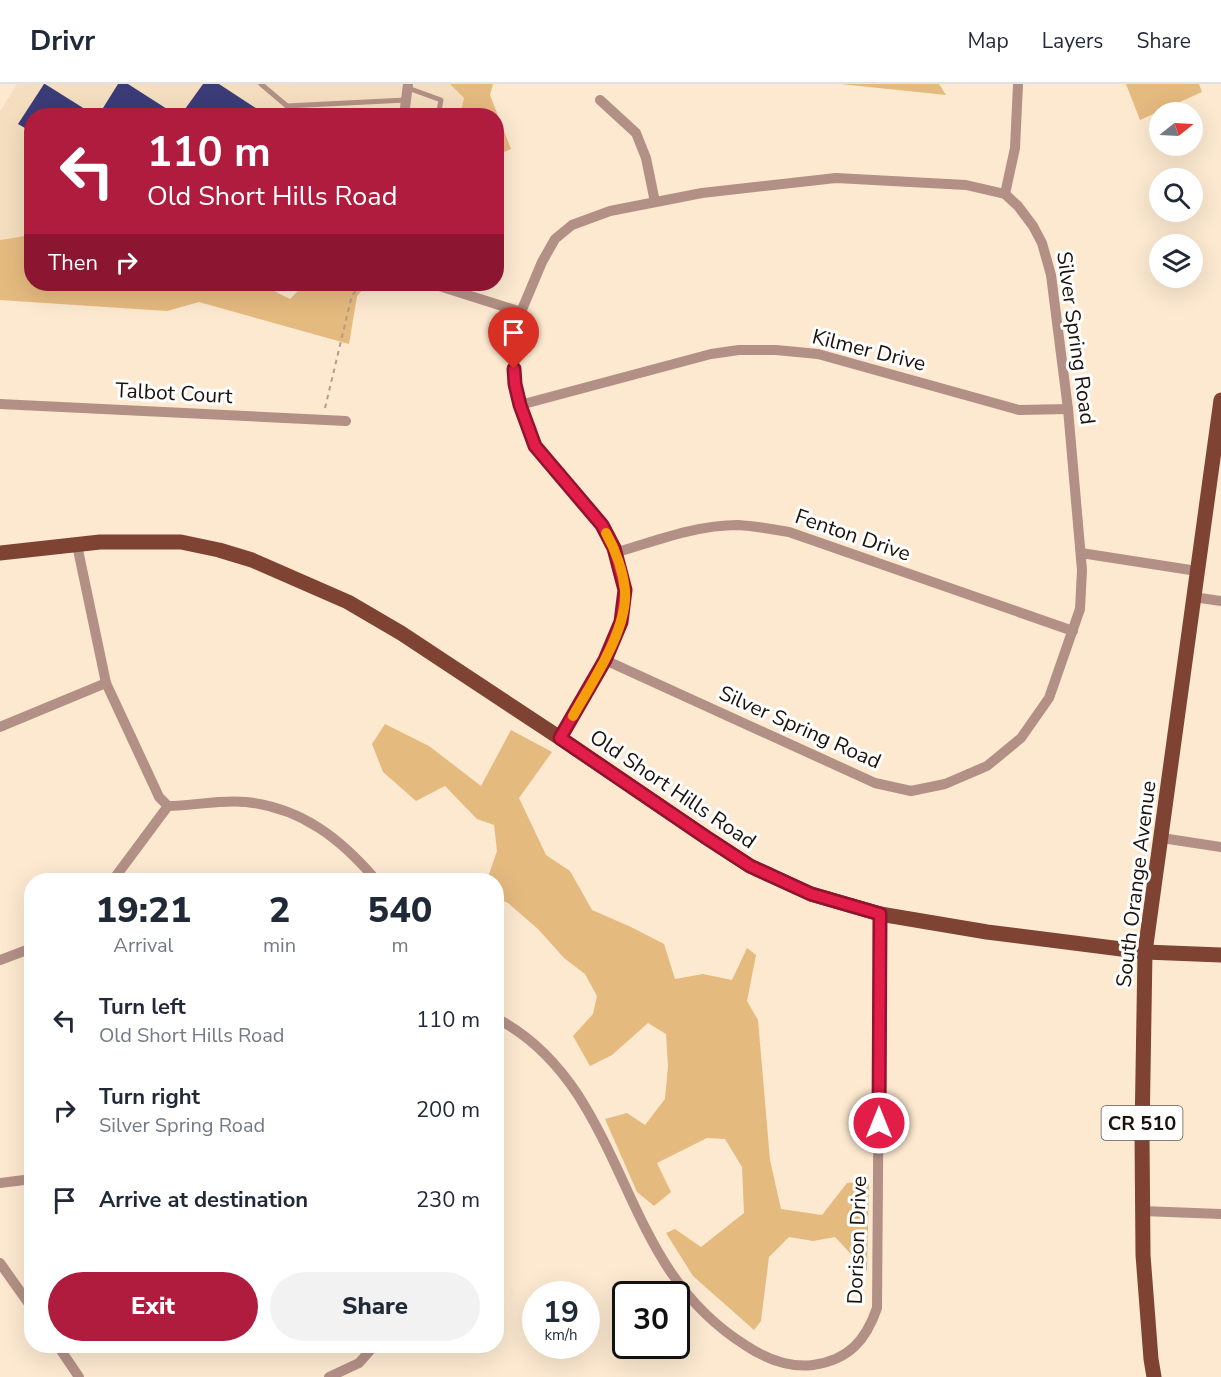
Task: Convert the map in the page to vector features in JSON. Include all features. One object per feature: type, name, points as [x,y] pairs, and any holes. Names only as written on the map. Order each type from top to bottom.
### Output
[{"type":"main road","name":"South Orange Avenue","points":[[1154,1377],[1143,1255],[1142,1211],[1145,952],[1221,400]]},
{"type":"main road","name":"Old Short Hills Road","points":[[0,553],[100,542],[181,542],[252,560],[348,602],[401,633],[750,866],[811,894],[880,914],[987,932],[1145,952],[1221,955]]},
{"type":"street","points":[[560,738],[605,660],[621,622],[625,590],[615,553],[602,525],[535,446],[515,384],[514,354],[521,312],[542,262],[555,239],[572,225],[610,211],[702,194],[836,178],[966,185],[1005,194],[1015,148],[1018,84]]},
{"type":"street","points":[[405,108],[408,86]]},
{"type":"street","points":[[600,100],[636,133],[646,158],[655,202]]},
{"type":"street","name":"Silver Spring Road","points":[[605,660],[875,783],[911,791],[945,784],[987,766],[1021,738],[1049,698],[1073,631],[1080,609],[1081,553],[1068,409],[1051,275],[1042,243],[1018,206],[1005,194]]},
{"type":"street","points":[[455,291],[521,312]]},
{"type":"street","name":"Kilmer Drive","points":[[520,405],[711,354],[739,350],[776,350],[818,354],[1018,410],[1068,409]]},
{"type":"street","name":"Talbot Court","points":[[0,404],[346,421]]},
{"type":"street","name":"Fenton Drive","points":[[615,553],[690,531],[736,525],[761,527],[789,532],[1073,631]]},
{"type":"street","points":[[77,545],[106,683],[159,797],[168,806],[245,802],[299,816],[339,841],[369,873]]},
{"type":"street","points":[[1081,553],[1197,571]]},
{"type":"street","points":[[1193,597],[1221,601]]},
{"type":"street","points":[[0,727],[106,683]]},
{"type":"street","points":[[118,873],[168,806]]},
{"type":"street","points":[[1162,838],[1221,847]]},
{"type":"street","name":"Dorison Drive","points":[[504,1022],[535,1043],[563,1073],[595,1124],[651,1240],[688,1298],[722,1330],[775,1362],[799,1366],[838,1358],[857,1345],[870,1327],[877,1308],[880,914]]},
{"type":"street","points":[[0,960],[24,951]]},
{"type":"street","points":[[0,1183],[24,1180]]},
{"type":"street","points":[[1142,1211],[1221,1214]]},
{"type":"street","points":[[0,1263],[24,1297]]},
{"type":"street","points":[[62,1353],[79,1377]]},
{"type":"street","points":[[328,1377],[359,1363],[368,1353]]},
{"type":"lane","points":[[261,84],[287,106],[406,100]]},
{"type":"lane","points":[[408,86],[441,100],[440,108]]},
{"type":"path","points":[[323,420],[352,295],[356,291]]},
{"type":"shaded area","points":[[17,84],[450,84],[464,98],[462,108],[24,108],[24,236],[0,240],[0,111]]},
{"type":"shaded area","points":[[450,84],[493,84],[490,95],[495,108],[462,108],[464,98]]},
{"type":"shaded area","points":[[840,84],[939,84],[946,95]]},
{"type":"shaded area","points":[[1126,84],[1199,84],[1202,92],[1180,102],[1149,102],[1149,116],[1140,120]]},
{"type":"shaded area","points":[[504,131],[511,149],[504,152]]},
{"type":"shaded area","points":[[24,236],[24,291],[274,291],[290,299],[298,291],[362,291],[357,296],[349,344],[199,302],[167,311],[0,300],[0,240]]},
{"type":"shaded area","points":[[385,724],[429,746],[481,786],[511,730],[552,752],[519,798],[546,855],[570,871],[592,910],[664,944],[675,979],[703,974],[732,980],[747,948],[756,955],[747,1001],[758,1020],[770,1160],[781,1209],[822,1215],[847,1183],[869,1181],[867,1271],[835,1237],[813,1241],[789,1237],[769,1257],[761,1321],[754,1330],[693,1276],[666,1233],[675,1229],[701,1247],[744,1213],[742,1167],[725,1139],[707,1138],[657,1163],[671,1192],[654,1206],[637,1192],[605,1119],[627,1113],[645,1125],[665,1099],[668,1066],[666,1034],[648,1023],[612,1055],[590,1066],[573,1036],[593,1014],[597,996],[585,974],[564,958],[538,929],[504,901],[504,873],[489,873],[497,851],[494,825],[477,819],[445,786],[416,801],[383,772],[372,744]]},
{"type":"building","points":[[45,84],[83,108],[28,108]]},
{"type":"building","points":[[118,84],[128,84],[166,108],[103,108]]},
{"type":"building","points":[[203,84],[219,84],[256,108],[186,108]]},
{"type":"building","points":[[24,115],[24,127],[18,124]]},
{"type":"slow traffic","points":[[573,716],[605,660],[621,622],[625,590],[614,548],[606,533]]},
{"type":"route","points":[[514,369],[520,405],[535,446],[602,525],[614,548],[625,590],[621,622],[605,660],[560,738],[750,866],[811,894],[880,914],[879,1123]]}]
